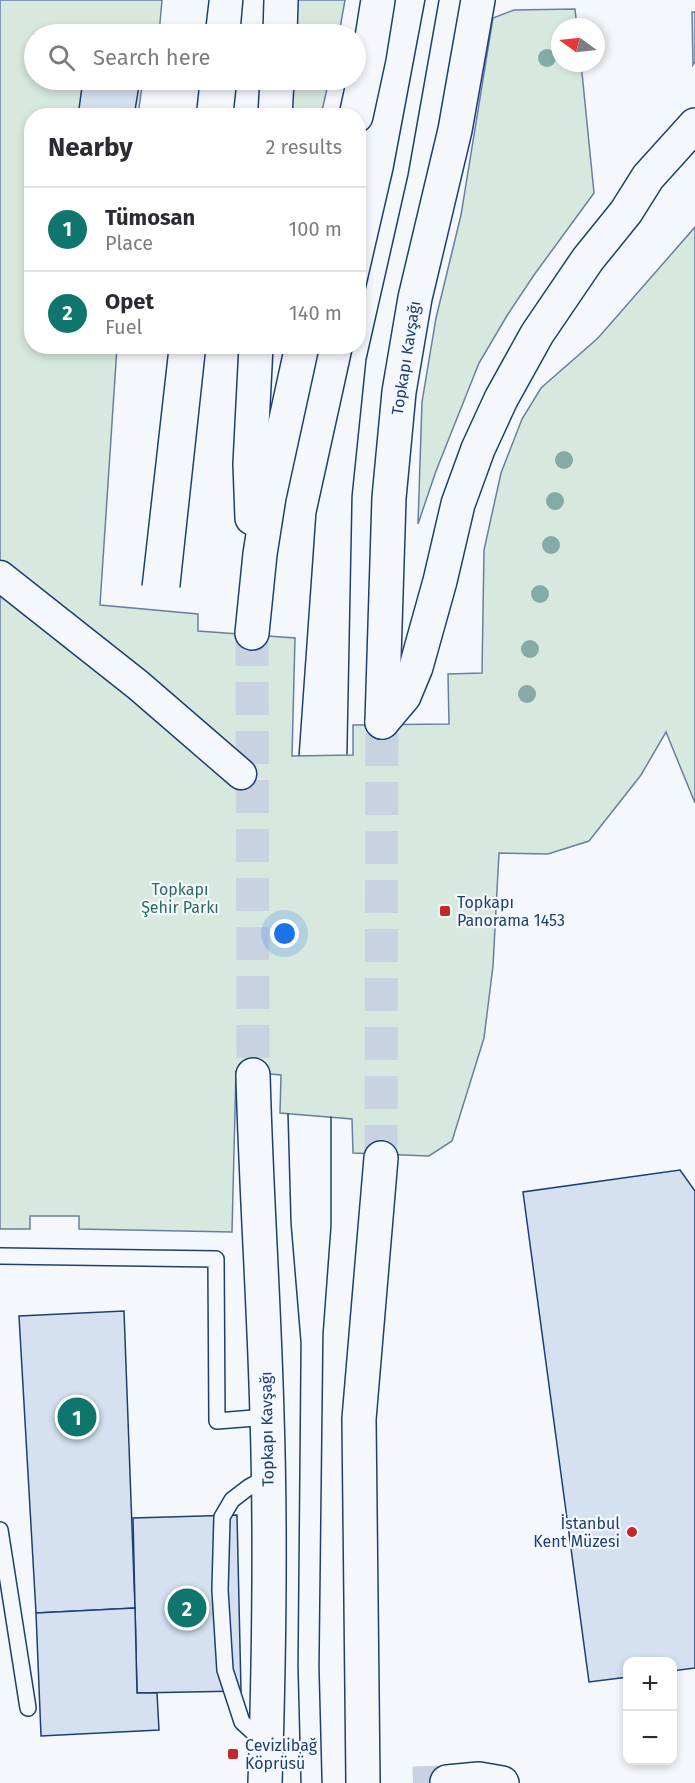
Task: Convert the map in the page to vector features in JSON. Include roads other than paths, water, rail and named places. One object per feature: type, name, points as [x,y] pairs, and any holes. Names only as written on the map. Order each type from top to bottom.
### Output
[{"type":"main road","points":[[280,24],[281,0]]},
{"type":"main road","points":[[366,70],[378,0]]},
{"type":"main road","name":"Topkapı Kavşağı","points":[[478,0],[455,130],[415,298],[399,392],[389,498],[382,722],[404,696],[416,667],[458,504],[478,449],[501,399],[537,334],[588,259],[626,212]]},
{"type":"main road","points":[[275,108],[276,90]]},
{"type":"main road","points":[[358,108],[362,90]]},
{"type":"main road","points":[[626,212],[648,177],[695,125]]},
{"type":"main road","points":[[626,212],[695,155]]},
{"type":"main road","points":[[256,354],[250,464],[252,633],[260,554],[269,497],[300,354]]},
{"type":"main road","name":"Topkapı Kavşağı","points":[[253,1076],[269,1476],[265,1783]]},
{"type":"main road","points":[[363,1783],[359,1419],[381,1158]]},
{"type":"main road","points":[[447,1782],[479,1779],[502,1783]]},
{"type":"street","points":[[0,576],[138,685],[242,774]]},
{"type":"lane","points":[[0,1257],[216,1259],[217,1421],[267,1417]]},
{"type":"lane","points":[[266,1743],[242,1722],[225,1670],[220,1590],[222,1517],[232,1500],[269,1476]]},
{"type":"lane","points":[[0,1530],[28,1708]]},
{"type":"tunnel","points":[[252,633],[253,1075]]},
{"type":"tunnel","points":[[381,1158],[382,722]]},
{"type":"tunnel","points":[[413,1783],[447,1782]]},
{"type":"tram line","points":[[206,24],[209,0]]},
{"type":"tram line","points":[[241,24],[243,0]]},
{"type":"tram line","points":[[366,286],[393,170],[425,0]]},
{"type":"tram line","points":[[347,754],[352,496],[366,360],[408,175],[439,0]]},
{"type":"tram line","points":[[197,108],[199,90]]},
{"type":"tram line","points":[[234,108],[236,90]]},
{"type":"tram line","points":[[142,585],[168,354]]},
{"type":"tram line","points":[[180,587],[205,354]]},
{"type":"tram line","points":[[299,755],[316,514],[351,354]]},
{"type":"tram line","points":[[288,1114],[291,1223],[301,1343],[298,1666],[301,1783]]},
{"type":"tram line","points":[[322,1783],[319,1667],[323,1334],[331,1226],[331,1117]]},
{"type":"place","name":"Topkapı Panorama 1453","points":[[445,911]]},
{"type":"place","name":"Tümosan","points":[[77,1417]]},
{"type":"place","name":"İstanbul Kent Müzesi","points":[[632,1532]]},
{"type":"place","name":"Opet","points":[[187,1608]]},
{"type":"place","name":"Cevizlibağ Köprüsü","points":[[233,1754]]},
{"type":"park label","name":"Topkapı Şehir Parkı","points":[[180,898]]}]
